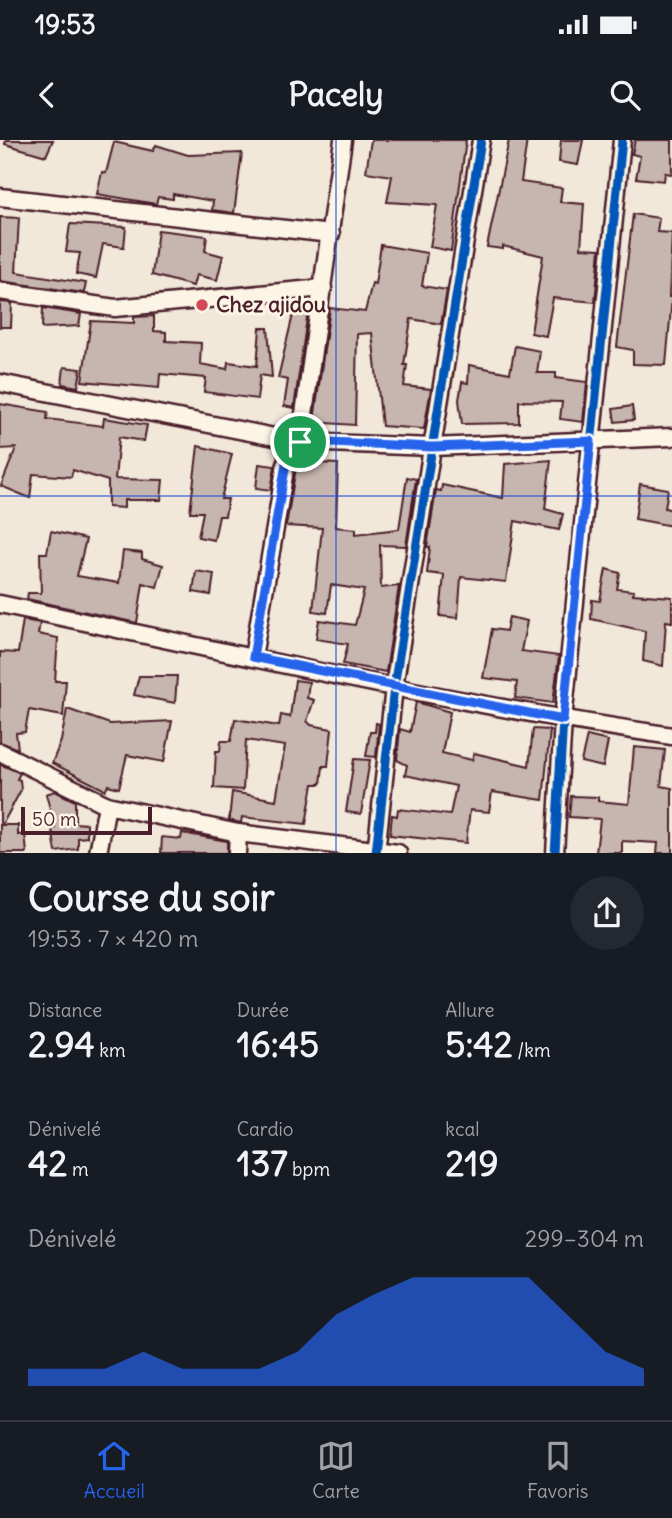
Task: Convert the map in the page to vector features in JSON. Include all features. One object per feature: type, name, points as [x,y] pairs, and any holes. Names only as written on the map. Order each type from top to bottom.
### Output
[{"type":"street","points":[[253,657],[323,288],[344,140]]},
{"type":"street","points":[[376,852],[394,687],[481,140]]},
{"type":"street","points":[[555,853],[563,720],[622,140]]},
{"type":"street","points":[[0,197],[331,234]]},
{"type":"street","points":[[0,291],[115,308],[323,288]]},
{"type":"street","points":[[0,383],[295,441],[432,447],[672,437]]},
{"type":"street","points":[[0,604],[394,687],[563,720],[672,736]]},
{"type":"street","points":[[0,752],[107,805],[238,833],[397,853]]},
{"type":"street","points":[[98,853],[107,805]]},
{"type":"street","points":[[237,853],[238,833]]},
{"type":"building","points":[[6,140],[53,140],[46,156],[5,144]]},
{"type":"building","points":[[371,140],[466,140],[451,251],[430,247],[437,205],[387,202],[392,176],[366,172]]},
{"type":"building","points":[[509,140],[527,140],[521,182],[562,188],[560,202],[584,204],[581,248],[600,249],[595,302],[553,298],[546,336],[531,333],[543,256],[503,246],[503,249],[487,247]]},
{"type":"building","points":[[561,140],[583,140],[578,165],[559,162]]},
{"type":"building","points":[[635,140],[672,140],[672,174],[665,173],[664,181],[636,178],[640,156],[632,154]]},
{"type":"building","points":[[114,142],[153,151],[156,145],[188,155],[242,153],[234,213],[212,210],[213,201],[173,194],[173,199],[158,197],[156,204],[97,194]]},
{"type":"building","points":[[633,214],[659,218],[657,232],[672,233],[669,297],[672,297],[666,365],[633,364],[633,350],[617,347]]},
{"type":"building","points":[[0,217],[19,218],[16,272],[86,283],[84,293],[0,281]]},
{"type":"building","points":[[70,224],[126,227],[124,247],[103,244],[96,278],[76,274],[80,253],[66,252]]},
{"type":"building","points":[[158,230],[207,236],[205,251],[223,256],[217,280],[196,275],[193,286],[152,275]]},
{"type":"building","points":[[381,245],[427,253],[422,286],[447,290],[441,324],[411,319],[404,365],[407,365],[404,386],[431,389],[424,429],[382,426],[372,333],[357,334],[355,425],[326,423],[326,428],[313,427],[330,308],[365,312],[372,283],[375,284]]},
{"type":"building","points":[[0,302],[12,303],[11,327],[0,327]]},
{"type":"building","points":[[296,302],[309,304],[294,408],[284,406],[288,380],[278,378]]},
{"type":"building","points":[[43,308],[81,314],[79,326],[42,328]]},
{"type":"building","points":[[154,316],[154,331],[166,332],[166,341],[201,343],[200,364],[227,369],[228,362],[257,366],[260,328],[268,328],[272,377],[260,375],[257,399],[204,392],[206,378],[160,374],[159,388],[82,381],[91,321],[134,323],[134,317]]},
{"type":"building","points":[[515,346],[540,351],[537,373],[556,373],[556,378],[587,382],[583,422],[560,419],[562,402],[519,401],[519,423],[462,424],[459,400],[462,382],[468,383],[469,365],[510,373]]},
{"type":"building","points":[[64,367],[81,369],[78,387],[62,384]]},
{"type":"building","points":[[0,404],[48,412],[47,419],[103,426],[104,418],[147,425],[144,441],[119,437],[115,479],[163,480],[161,500],[124,500],[124,508],[108,507],[108,481],[73,470],[71,477],[33,474],[30,498],[1,486],[16,448],[0,449]]},
{"type":"building","points":[[632,406],[634,420],[615,422],[613,409]]},
{"type":"building","points":[[198,446],[232,454],[221,499],[228,499],[225,516],[219,516],[214,540],[198,537],[203,512],[190,512]]},
{"type":"building","points":[[551,460],[545,509],[563,514],[559,530],[515,521],[506,582],[461,577],[458,618],[440,616],[444,575],[427,573],[430,547],[427,547],[436,490],[441,491],[442,485],[503,498],[505,464]]},
{"type":"building","points":[[297,462],[338,464],[336,527],[356,529],[356,534],[399,529],[407,477],[416,479],[406,546],[380,545],[381,588],[399,586],[386,672],[343,664],[348,644],[316,639],[319,620],[355,625],[364,590],[331,585],[327,613],[313,611],[322,528],[286,526]]},
{"type":"building","points":[[259,464],[275,466],[271,490],[256,488]]},
{"type":"building","points":[[640,484],[668,489],[665,508],[672,510],[672,526],[635,519]]},
{"type":"building","points":[[51,531],[86,539],[77,576],[119,583],[123,551],[142,553],[142,559],[163,565],[157,587],[143,583],[137,623],[27,599],[28,593],[41,593],[40,553],[47,553]]},
{"type":"building","points":[[606,569],[620,573],[617,589],[634,591],[633,594],[672,597],[672,622],[666,621],[663,666],[643,661],[645,631],[591,619],[592,600],[600,601]]},
{"type":"building","points":[[196,571],[214,574],[211,595],[193,592]]},
{"type":"building","points":[[509,617],[527,621],[521,651],[559,656],[553,703],[515,698],[517,682],[483,678],[492,629],[506,631]]},
{"type":"building","points":[[23,620],[40,623],[38,634],[58,638],[55,681],[66,681],[63,716],[29,710],[25,732],[16,733],[18,749],[0,742],[0,652],[18,653]]},
{"type":"building","points":[[139,676],[177,676],[175,703],[134,695]]},
{"type":"building","points":[[295,680],[309,682],[307,698],[314,700],[307,721],[311,725],[332,729],[328,766],[323,766],[321,784],[313,784],[306,824],[242,817],[241,823],[229,820],[232,792],[276,800],[285,746],[246,740],[243,790],[214,788],[216,751],[220,751],[221,741],[231,741],[235,719],[279,726],[281,715],[290,717]]},
{"type":"building","points":[[416,702],[450,712],[442,753],[472,760],[474,753],[529,766],[533,729],[550,730],[543,800],[492,792],[489,812],[470,810],[466,843],[390,835],[392,815],[397,816],[398,809],[450,815],[456,786],[405,775],[407,765],[397,760],[400,729],[410,732]]},
{"type":"building","points":[[67,709],[110,724],[172,721],[164,762],[127,755],[119,788],[108,785],[105,790],[52,763],[61,741]]},
{"type":"building","points":[[376,723],[379,724],[376,757],[366,756],[370,732],[375,732]]},
{"type":"building","points":[[587,736],[608,741],[603,767],[581,762]]},
{"type":"building","points":[[634,747],[665,750],[661,786],[672,788],[672,853],[657,853],[658,843],[622,841],[622,853],[596,853],[600,819],[569,817],[571,796],[598,797],[598,801],[629,804]]},
{"type":"building","points":[[354,759],[370,760],[361,814],[346,812]]},
{"type":"building","points":[[0,764],[20,773],[17,779],[20,780],[21,790],[2,825],[18,825],[18,835],[25,834],[27,853],[0,853]]},
{"type":"building","points":[[55,791],[75,801],[75,823],[87,824],[87,837],[78,838],[78,849],[56,852],[52,829],[55,828],[46,794]]},
{"type":"building","points":[[182,833],[227,841],[227,853],[161,853],[162,837],[181,839]]},
{"type":"cycle path","points":[[376,853],[394,687],[481,140]]},
{"type":"cycle path","points":[[555,853],[563,720],[622,140]]},
{"type":"place","name":"Chez ajidou","points":[[202,305]]},
{"type":"route","points":[[290,440],[300,442],[432,447],[591,441],[563,720],[253,657],[290,440]]}]
